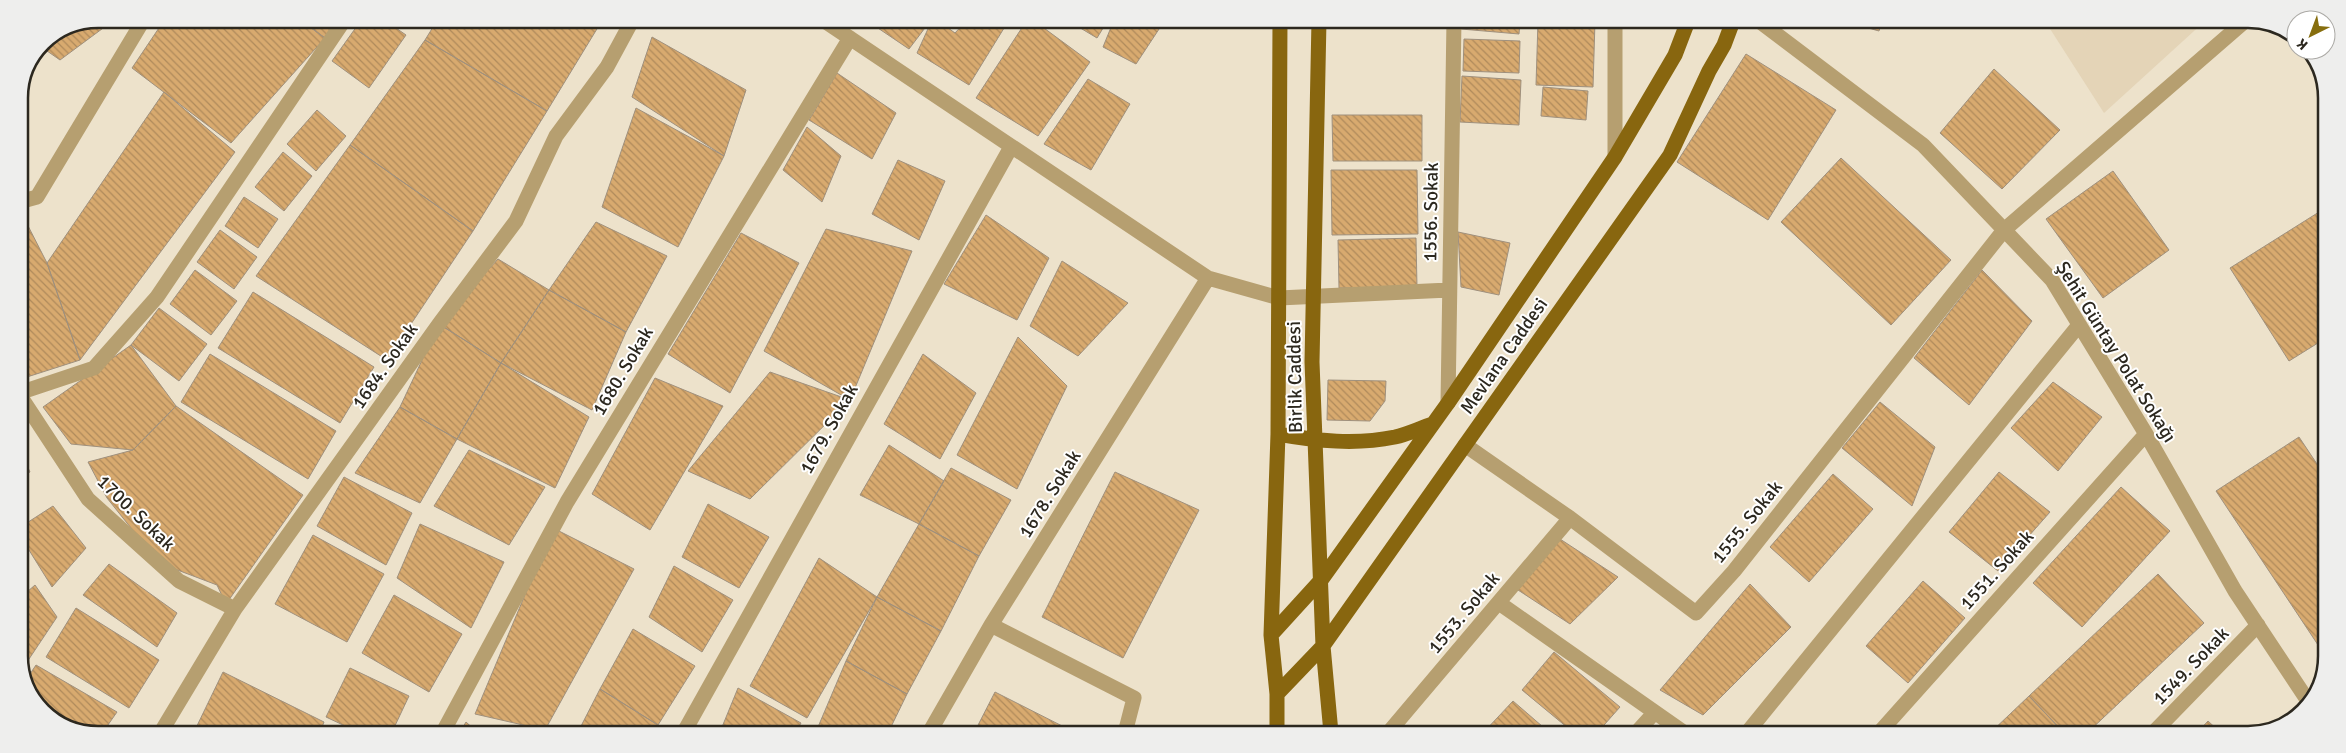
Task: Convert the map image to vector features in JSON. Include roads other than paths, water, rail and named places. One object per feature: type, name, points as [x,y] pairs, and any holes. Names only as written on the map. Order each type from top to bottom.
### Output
[{"type":"main road","name":"Birlik Caddesi","points":[[1277,726],[1277,694],[1271,635],[1278,434],[1279,28]]},
{"type":"main road","name":"Birlik Caddesi","points":[[1319,28],[1312,362],[1322,579],[1323,646],[1330,726]]},
{"type":"main road","name":"Mevlana Caddesi","points":[[1271,635],[1322,579],[1448,403],[1615,157],[1675,55],[1685,28]]},
{"type":"main road","name":"Mevlana Caddesi","points":[[1277,694],[1323,646],[1670,155],[1709,71],[1724,45],[1730,28]]},
{"type":"main road","points":[[1278,434],[1316,440],[1355,442],[1396,437],[1432,424]]},
{"type":"street","points":[[28,200],[37,197],[139,28]]},
{"type":"street","points":[[28,390],[94,368],[156,297],[339,28]]},
{"type":"street","name":"1684. Sokak","points":[[166,726],[235,609],[516,221],[556,136],[607,67],[628,28]]},
{"type":"street","points":[[835,28],[1208,278],[1279,298],[1449,290]]},
{"type":"street","name":"1556. Sokak","points":[[1448,403],[1454,28]]},
{"type":"street","points":[[1615,28],[1615,157]]},
{"type":"street","name":"Şehit Güntay Polat Sokağı","points":[[1768,28],[1923,145],[2052,280],[2146,434],[2235,591],[2305,696]]},
{"type":"street","points":[[2004,230],[2238,28]]},
{"type":"street","name":"1680. Sokak","points":[[446,726],[567,502],[850,38]]},
{"type":"street","name":"1679. Sokak","points":[[687,726],[1011,146]]},
{"type":"street","name":"1555. Sokak","points":[[1465,445],[1570,518],[1696,613],[1734,571],[2004,230]]},
{"type":"street","name":"1678. Sokak","points":[[934,726],[991,626],[1208,278]]},
{"type":"street","points":[[1753,726],[2079,325]]},
{"type":"street","name":"1700. Sokak","points":[[28,407],[88,499],[179,581],[235,609]]},
{"type":"street","name":"1551. Sokak","points":[[1885,726],[2146,434]]},
{"type":"street","name":"1553. Sokak","points":[[1394,726],[1570,518]]},
{"type":"street","points":[[1499,603],[1675,726]]},
{"type":"street","name":"1549. Sokak","points":[[2160,726],[2258,625]]},
{"type":"street","points":[[991,626],[1134,698],[1127,726]]},
{"type":"street","points":[[1643,726],[1655,712]]}]
